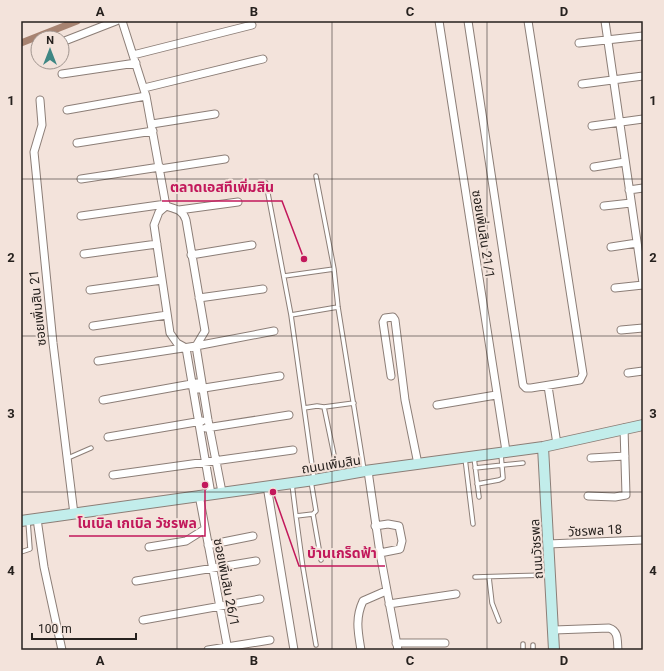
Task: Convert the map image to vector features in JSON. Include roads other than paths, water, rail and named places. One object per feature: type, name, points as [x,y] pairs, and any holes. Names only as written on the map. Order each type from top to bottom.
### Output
[{"type":"street","points":[[70,39],[116,21]]},
{"type":"street","points":[[122,21],[144,88],[153,128],[166,205],[155,219],[157,244],[170,333],[173,340],[186,348],[211,494]]},
{"type":"street","name":"ซอยเพิ่มสิน 21/1","points":[[439,21],[496,395],[503,451]]},
{"type":"street","points":[[468,21],[523,385],[526,388],[531,388],[580,380],[583,374],[528,21]]},
{"type":"street","points":[[605,21],[631,203],[639,230],[637,243],[643,284],[615,288]]},
{"type":"street","points":[[133,55],[252,25]]},
{"type":"street","points":[[579,43],[643,36]]},
{"type":"street","points":[[144,88],[263,59]]},
{"type":"street","points":[[62,74],[136,63]]},
{"type":"street","points":[[582,84],[643,76]]},
{"type":"street","points":[[67,110],[146,96]]},
{"type":"street","name":"ซอยเพิ่มสิน 21","points":[[40,100],[42,125],[34,152],[53,343],[74,514]]},
{"type":"street","points":[[77,143],[215,114]]},
{"type":"street","points":[[592,126],[643,119]]},
{"type":"street","points":[[81,179],[225,159]]},
{"type":"street","points":[[594,167],[625,162]]},
{"type":"street","points":[[629,190],[643,188]]},
{"type":"street","points":[[179,210],[238,202]]},
{"type":"street","points":[[604,206],[631,203]]},
{"type":"street","points":[[81,216],[166,205],[179,210],[185,215],[204,331],[196,346],[222,492]]},
{"type":"street","points":[[611,247],[637,243]]},
{"type":"street","points":[[84,254],[157,244]]},
{"type":"street","points":[[191,255],[252,245]]},
{"type":"street","points":[[90,290],[162,280]]},
{"type":"street","points":[[199,298],[263,289]]},
{"type":"street","points":[[94,326],[167,314]]},
{"type":"street","points":[[391,376],[383,322],[385,318],[393,317],[395,320],[405,400],[418,464]]},
{"type":"street","points":[[621,330],[643,328]]},
{"type":"street","points":[[98,361],[186,348],[274,331]]},
{"type":"street","points":[[628,373],[643,371]]},
{"type":"street","points":[[103,400],[202,385],[280,376]]},
{"type":"street","points":[[548,386],[557,444]]},
{"type":"street","points":[[437,405],[496,395]]},
{"type":"street","points":[[108,437],[289,415]]},
{"type":"street","name":"ถนนเพิ่มสิน","points":[[28,520],[313,480],[503,451],[543,447],[643,424]]},
{"type":"street","points":[[588,496],[615,497],[626,494],[624,428]]},
{"type":"street","name":"ถนนวัชรพล","points":[[543,447],[548,544],[552,575],[554,650]]},
{"type":"street","points":[[113,475],[293,450]]},
{"type":"street","points":[[591,458],[625,456]]},
{"type":"street","points":[[366,471],[386,591],[397,646],[445,643]]},
{"type":"street","points":[[267,486],[294,650]]},
{"type":"street","name":"ซอยเพิ่มสิน 26/1","points":[[198,495],[227,648]]},
{"type":"street","points":[[28,520],[44,567],[62,650]]},
{"type":"street","points":[[375,526],[388,524],[399,526],[400,529],[400,549],[380,553]]},
{"type":"street","points":[[149,547],[186,541],[205,529]]},
{"type":"street","points":[[208,545],[253,536]]},
{"type":"street","name":"วัชรพล 18","points":[[548,544],[643,540]]},
{"type":"street","points":[[136,581],[256,561]]},
{"type":"street","points":[[360,650],[356,624],[358,611],[363,601],[386,591]]},
{"type":"street","points":[[389,604],[456,594]]},
{"type":"street","points":[[143,620],[260,599]]},
{"type":"street","points":[[554,630],[609,628],[614,630],[617,634],[618,650]]},
{"type":"street","points":[[208,650],[270,640]]},
{"type":"lane","points":[[316,176],[334,269],[338,307],[366,471]]},
{"type":"lane","points":[[266,183],[291,315],[313,480],[316,508],[313,514],[321,560]]},
{"type":"lane","points":[[284,276],[334,269]]},
{"type":"lane","points":[[291,315],[338,307]]},
{"type":"lane","points":[[304,408],[354,403]]},
{"type":"lane","points":[[324,407],[334,455]]},
{"type":"lane","points":[[67,458],[91,448]]},
{"type":"lane","points":[[478,484],[502,479],[504,475],[503,451]]},
{"type":"lane","points":[[469,456],[475,468],[479,497]]},
{"type":"lane","points":[[469,456],[473,524]]},
{"type":"lane","points":[[475,468],[523,463]]},
{"type":"lane","points":[[292,483],[303,568],[316,645]]},
{"type":"lane","points":[[296,516],[313,514]]},
{"type":"lane","points":[[21,552],[30,549],[28,520]]},
{"type":"lane","points":[[475,577],[552,575]]},
{"type":"lane","points":[[489,577],[492,603],[499,620]]},
{"type":"lane","points":[[523,644],[523,650]]},
{"type":"lane","points":[[533,645],[533,650]]},
{"type":"waterway","points":[[21,43],[77,21]]},
{"type":"place","name":"ตลาดเอสทีเพิ่มสิน","points":[[304,259]]},
{"type":"place","name":"โนเบิล เกเบิล วัชรพล","points":[[205,485]]},
{"type":"place","name":"บ้านเกร็ดฟ้า","points":[[273,492]]}]
